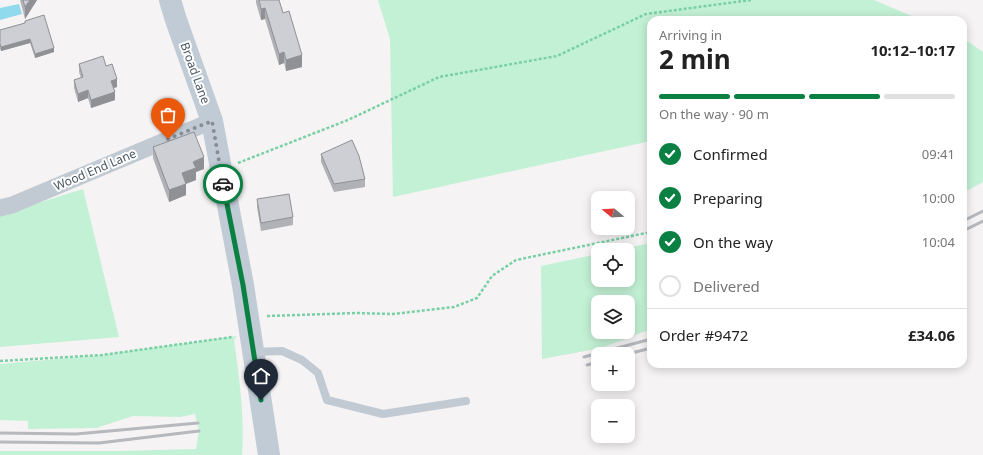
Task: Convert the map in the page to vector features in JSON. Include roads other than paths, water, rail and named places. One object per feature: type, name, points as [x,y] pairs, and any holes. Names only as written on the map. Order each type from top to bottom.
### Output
[{"type":"main road","name":"Broad Lane","points":[[170,0],[212,121],[248,317],[270,455]]},
{"type":"street","name":"Wood End Lane","points":[[0,208],[26,199],[212,121]]},
{"type":"lane","points":[[254,352],[282,351],[302,360],[318,373],[327,400],[383,414],[466,401]]},
{"type":"water","points":[[19,4],[22,14],[0,20],[0,8]]},
{"type":"railway","points":[[967,219],[983,211]]},
{"type":"railway","points":[[967,229],[983,221]]},
{"type":"railway","points":[[584,357],[647,340]]},
{"type":"railway","points":[[635,352],[647,349]]},
{"type":"railway","points":[[587,365],[591,364]]},
{"type":"railway","points":[[0,433],[76,434],[198,423]]},
{"type":"railway","points":[[0,442],[99,443],[199,431]]}]
